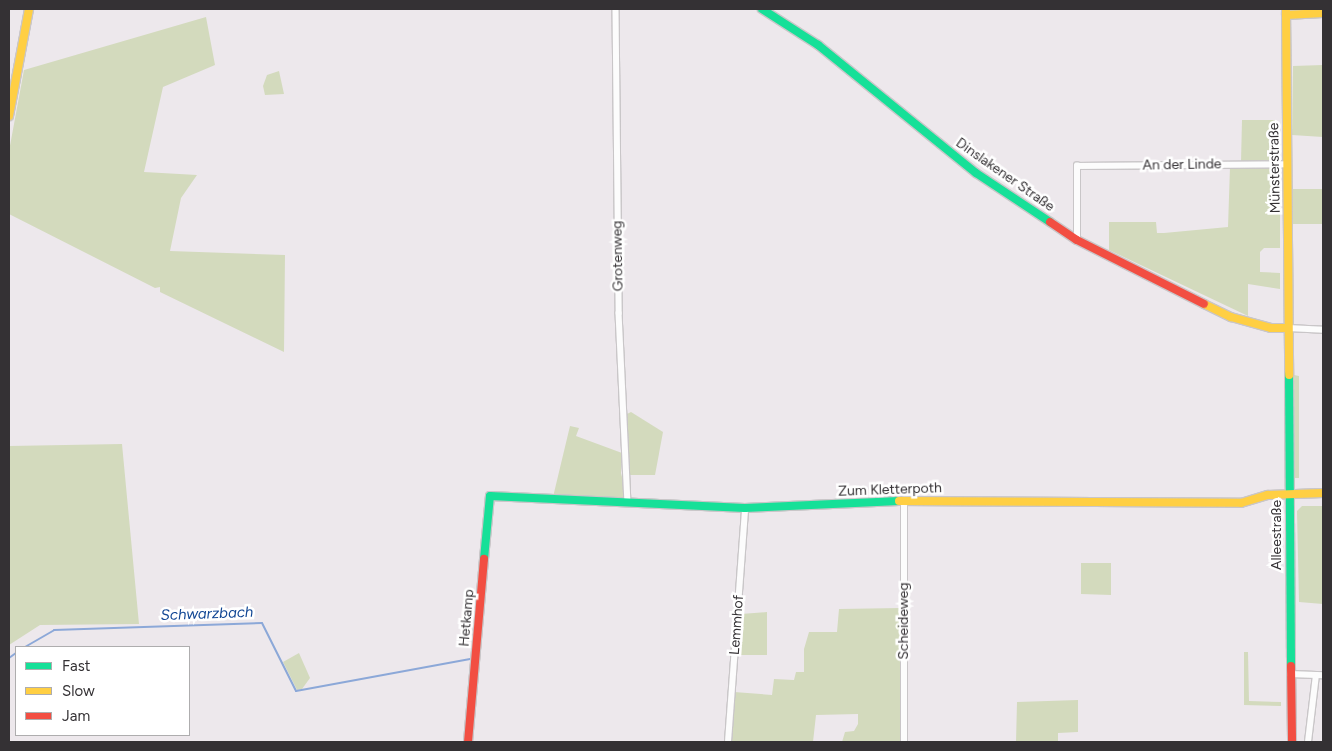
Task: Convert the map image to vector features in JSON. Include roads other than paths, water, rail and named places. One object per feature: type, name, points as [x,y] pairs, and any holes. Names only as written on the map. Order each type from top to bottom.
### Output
[{"type":"main road","points":[[9,116],[29,9]]},
{"type":"main road","name":"Dinslakener Straße","points":[[762,9],[818,45],[976,173],[1077,240],[1231,316],[1256,324],[1277,324],[1288,328]]},
{"type":"main road","points":[[1286,12],[1323,13]]},
{"type":"main road","name":"Münsterstraße","points":[[1286,12],[1288,328]]},
{"type":"main road","name":"Alleestraße","points":[[1288,328],[1292,742]]},
{"type":"main road","name":"Zum Kletterpoth","points":[[490,496],[745,508],[904,501],[1241,503],[1290,493],[1323,493]]},
{"type":"main road","name":"Hetkamp","points":[[468,742],[490,496]]},
{"type":"street","name":"Grotenweg","points":[[616,9],[618,313],[628,503]]},
{"type":"street","name":"An der Linde","points":[[1077,240],[1077,166],[1288,164]]},
{"type":"street","points":[[1288,328],[1323,330]]},
{"type":"street","name":"Scheideweg","points":[[904,501],[904,742]]},
{"type":"street","name":"Lemmhof","points":[[728,742],[745,508]]},
{"type":"street","points":[[1290,674],[1323,675]]},
{"type":"street","points":[[1308,742],[1316,675]]},
{"type":"waterway","name":"Schwarzbach","points":[[27,646],[54,630],[262,623],[296,691],[470,659]]},
{"type":"waterway","name":"Schwarzbach","points":[[9,658],[15,654]]}]
